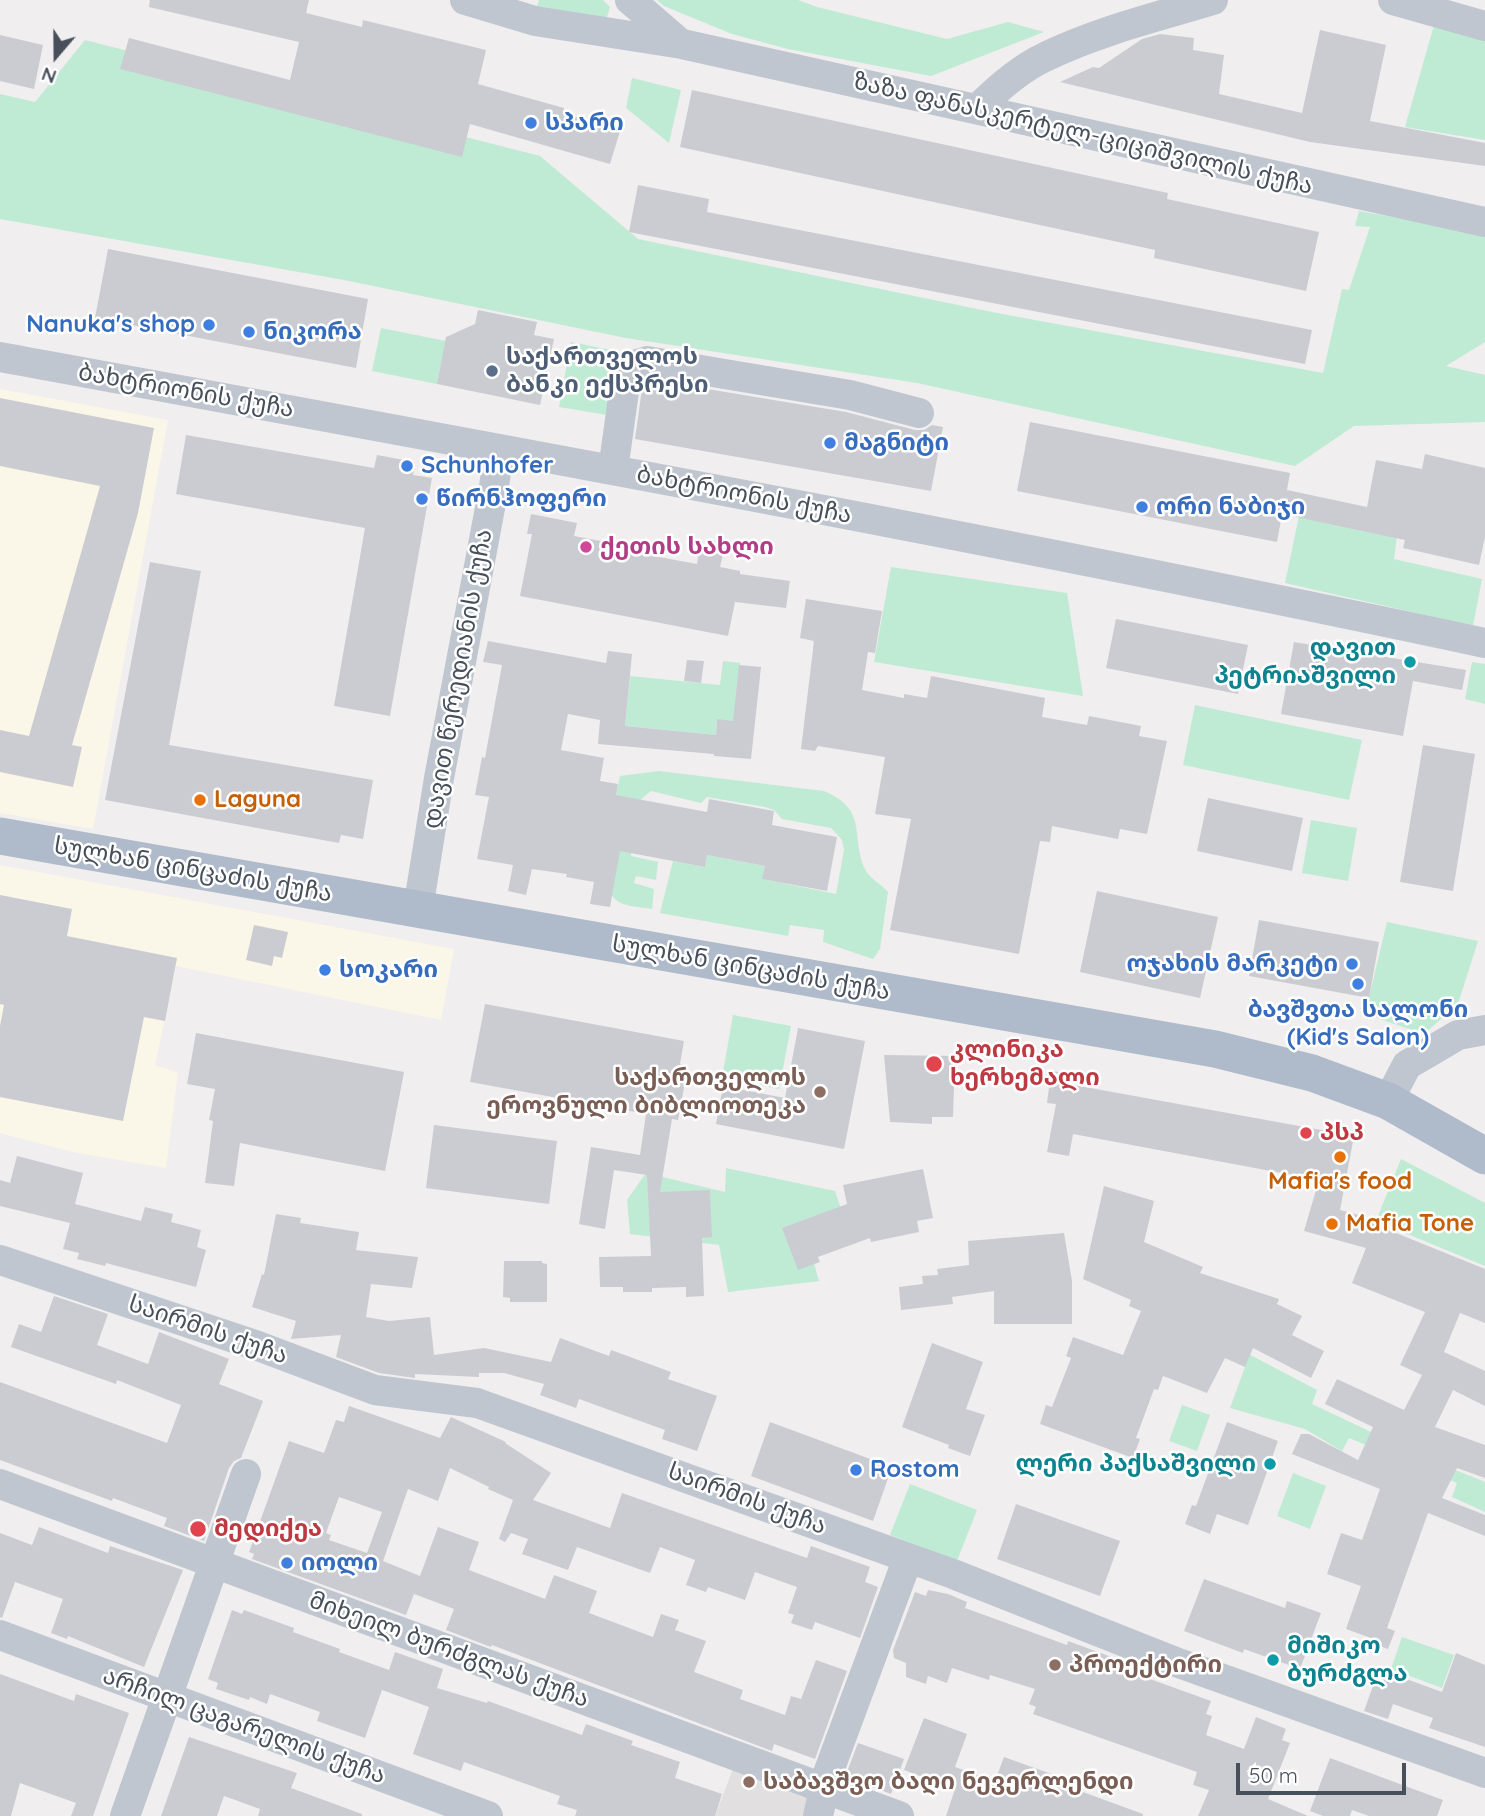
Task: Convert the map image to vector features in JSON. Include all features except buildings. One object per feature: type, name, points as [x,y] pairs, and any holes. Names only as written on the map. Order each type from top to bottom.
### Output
[{"type":"main road","name":"სულხან ცინცაძის ქუჩა","points":[[0,836],[1215,1049],[1312,1073],[1388,1101],[1485,1156]]},
{"type":"street","name":"ზაზა ფანასკერტელ-ციციშვილის ქუჩა","points":[[465,0],[535,20],[682,44],[1485,222]]},
{"type":"street","name":"ზაზა ფანასკერტელ-ციციშვილის ქუჩა","points":[[630,0],[682,44]]},
{"type":"street","points":[[977,110],[996,90],[1043,58],[1125,27],[1213,0]]},
{"type":"street","points":[[1393,0],[1485,26]]},
{"type":"street","name":"ბახტრიონის ქუჩა","points":[[0,357],[1035,551],[1485,643]]},
{"type":"street","points":[[612,470],[625,384],[634,365],[647,361],[850,395],[919,413]]},
{"type":"street","name":"დავით წერედიანის ქუჩა","points":[[418,909],[499,449]]},
{"type":"street","points":[[1388,1101],[1407,1065],[1458,1035],[1485,1030]]},
{"type":"street","name":"საირმის ქუჩა","points":[[0,1260],[258,1346],[375,1390],[477,1403],[908,1558],[1173,1661],[1485,1773]]},
{"type":"street","points":[[125,1816],[246,1474]]},
{"type":"street","name":"მიხეილ ბურძგლას ქუჩა","points":[[0,1484],[214,1562],[821,1802],[899,1816]]},
{"type":"street","points":[[821,1802],[827,1776],[908,1558]]},
{"type":"street","name":"არჩილ ცაგარელის ქუჩა","points":[[0,1635],[488,1816]]},
{"type":"shaded area","points":[[0,389],[168,420],[93,829],[0,813]]},
{"type":"shaded area","points":[[0,865],[454,949],[441,1020],[176,966],[155,1065],[178,1073],[166,1168],[72,1152],[0,1133]]},
{"type":"shaded area","name":"საბავშვო ბაღი ნევერლენდი","points":[[733,1769],[807,1796],[803,1816],[715,1816]]},
{"type":"green space","points":[[539,0],[603,0],[610,7],[607,17],[599,25],[536,10]]},
{"type":"green space","points":[[657,0],[798,0],[947,39],[1008,22],[1044,32],[931,76],[788,49],[732,34],[664,6]]},
{"type":"green space","points":[[1434,25],[1485,41],[1485,140],[1405,127]]},
{"type":"green space","points":[[85,40],[540,156],[638,239],[997,313],[1323,373],[1342,289],[1349,290],[1370,227],[1355,226],[1359,211],[1485,233],[1485,342],[1446,366],[1485,375],[1485,422],[1354,426],[1295,466],[917,383],[626,338],[344,280],[0,219],[0,94],[35,102]]},
{"type":"green space","points":[[632,78],[681,90],[669,143],[626,108]]},
{"type":"green space","points":[[381,328],[446,341],[437,384],[372,371]]},
{"type":"green space","points":[[571,342],[626,353],[613,416],[559,407]]},
{"type":"green space","points":[[1299,516],[1397,536],[1394,559],[1482,579],[1473,626],[1285,583]]},
{"type":"green space","points":[[891,567],[1067,593],[1083,696],[874,662]]},
{"type":"green space","points":[[723,661],[740,663],[736,698],[755,724],[717,720],[716,735],[625,726],[630,676],[720,685]]},
{"type":"green space","points":[[1472,662],[1485,664],[1485,704],[1465,699]]},
{"type":"green space","points":[[1195,705],[1362,740],[1349,800],[1183,765]]},
{"type":"green space","points":[[659,771],[824,791],[838,798],[853,815],[865,869],[888,892],[880,949],[873,959],[823,942],[824,930],[790,925],[788,936],[660,913],[673,861],[705,867],[707,855],[765,866],[763,879],[836,894],[844,850],[842,840],[831,828],[782,819],[774,810],[765,807],[707,797],[701,803],[651,791],[639,801],[631,856],[658,862],[656,880],[636,876],[634,883],[654,889],[652,909],[618,902],[609,889],[606,858],[620,776]]},
{"type":"green space","points":[[1311,820],[1357,828],[1348,881],[1302,873]]},
{"type":"green space","points":[[1387,922],[1478,941],[1458,1004],[1424,1034],[1365,1014]]},
{"type":"green space","points":[[733,1015],[791,1026],[779,1089],[722,1078]]},
{"type":"green space","points":[[1401,1159],[1485,1203],[1485,1266],[1376,1221]]},
{"type":"green space","points":[[726,1168],[835,1191],[841,1209],[803,1224],[819,1281],[728,1292],[719,1245],[630,1234],[627,1200],[646,1173],[725,1192]]},
{"type":"green space","points":[[1161,1321],[1201,1329],[1317,1390],[1312,1404],[1426,1458],[1485,1482],[1485,1512],[1452,1497],[1457,1483],[1349,1438],[1342,1451],[1305,1429],[1230,1408],[1245,1367]]},
{"type":"green space","points":[[1182,1405],[1210,1415],[1197,1451],[1169,1441]]},
{"type":"green space","points":[[1293,1473],[1326,1486],[1310,1529],[1277,1516]]},
{"type":"green space","points":[[910,1484],[977,1510],[957,1561],[890,1535]]},
{"type":"green space","points":[[1402,1637],[1454,1655],[1442,1688],[1391,1669]]},
{"type":"place","name":"სპარი","points":[[531,123]]},
{"type":"place","name":"Nanuka's shop","points":[[209,325]]},
{"type":"place","name":"ნიკორა","points":[[249,332]]},
{"type":"place","name":"საქართველოს ბანკი ექსპრესი","points":[[492,371]]},
{"type":"place","name":"მაგნიტი","points":[[830,443]]},
{"type":"place","name":"Schunhofer","points":[[407,466]]},
{"type":"place","name":"წირნჰოფერი","points":[[422,499]]},
{"type":"place","name":"ორი ნაბიჯი","points":[[1142,507]]},
{"type":"place","name":"ქეთის სახლი","points":[[586,547]]},
{"type":"place","name":"დავით პეტრიაშვილი","points":[[1410,662]]},
{"type":"place","name":"Laguna","points":[[200,800]]},
{"type":"place","name":"ოჯახის მარკეტი","points":[[1352,964]]},
{"type":"place","name":"სოკარი","points":[[325,970]]},
{"type":"place","name":"ბავშვთა სალონი (Kid's Salon)","points":[[1358,984]]},
{"type":"place","name":"კლინიკა ხერხემალი","points":[[934,1064]]},
{"type":"place","name":"საქართველოს ეროვნული ბიბლიოთეკა","points":[[820,1092]]},
{"type":"place","name":"პსპ","points":[[1306,1133]]},
{"type":"place","name":"Mafia's food","points":[[1340,1157]]},
{"type":"place","name":"Mafia Tone","points":[[1332,1224]]},
{"type":"place","name":"ლერი პაქსაშვილი","points":[[1270,1464]]},
{"type":"place","name":"Rostom","points":[[856,1470]]},
{"type":"place","name":"მედიქეა","points":[[198,1529]]},
{"type":"place","name":"იოლი","points":[[287,1563]]},
{"type":"place","name":"მიშიკო ბურძგლა","points":[[1273,1660]]},
{"type":"place","name":"პროექტირი","points":[[1055,1665]]},
{"type":"place","name":"საბავშვო ბაღი ნევერლენდი","points":[[749,1782]]}]
